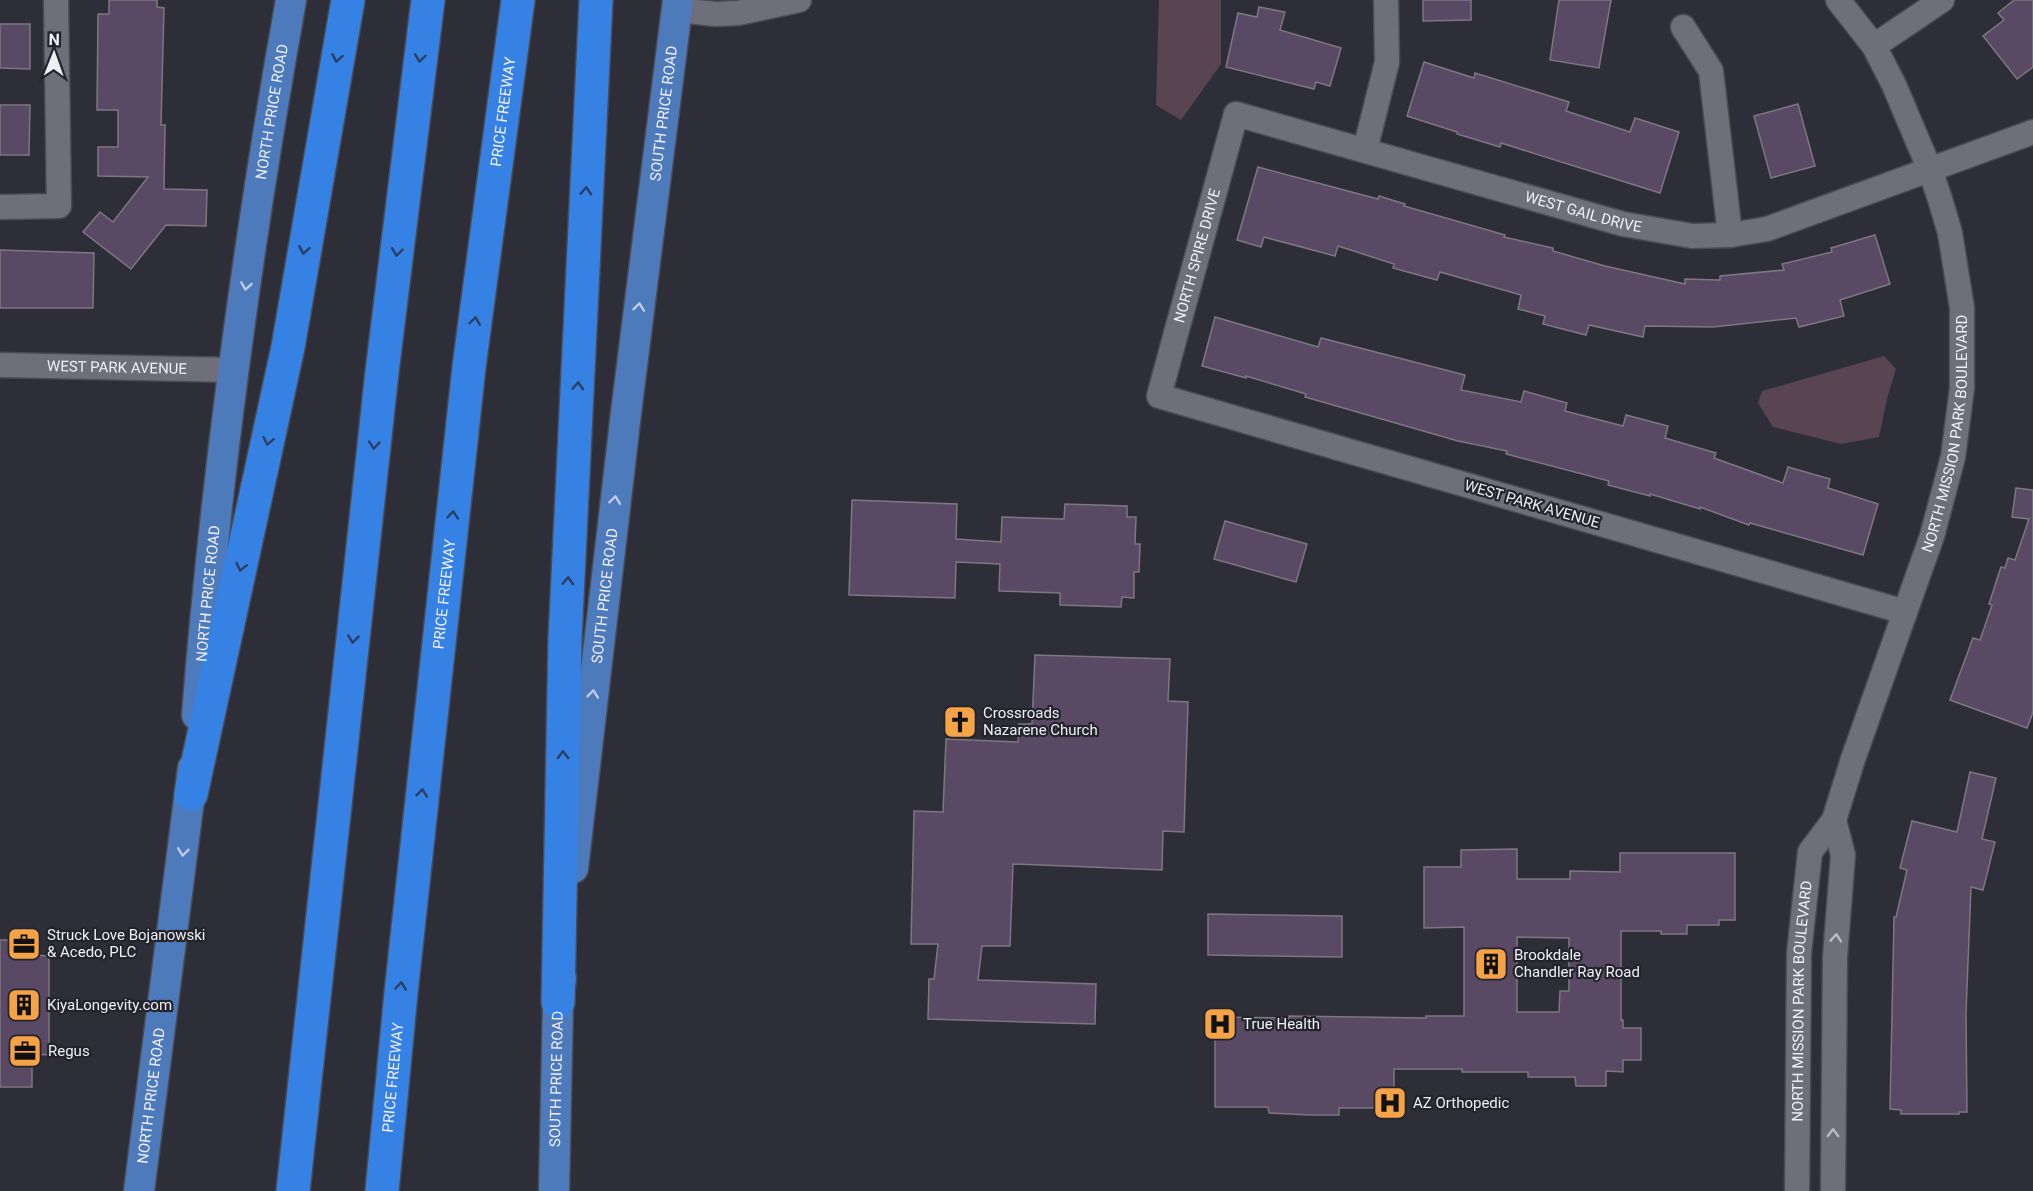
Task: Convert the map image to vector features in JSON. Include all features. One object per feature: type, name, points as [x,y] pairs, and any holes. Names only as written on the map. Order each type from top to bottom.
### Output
[{"type":"highway","points":[[190,794],[288,347],[348,0]]},
{"type":"highway","points":[[293,1191],[382,372],[428,0]]},
{"type":"highway","name":"PRICE FREEWAY","points":[[382,1191],[400,993],[469,367],[518,0]]},
{"type":"highway","points":[[558,1002],[564,639],[596,0]]},
{"type":"main road","name":"NORTH PRICE ROAD","points":[[139,1191],[190,794],[206,596],[234,370],[291,0]]},
{"type":"main road","name":"SOUTH PRICE ROAD","points":[[554,1191],[558,1002],[598,642],[677,5]]},
{"type":"street","points":[[0,207],[59,206],[56,0]]},
{"type":"street","points":[[677,5],[716,14],[738,13],[799,0]]},
{"type":"street","points":[[1365,150],[1387,62],[1386,0]]},
{"type":"street","name":"NORTH MISSION PARK BOULEVARD","points":[[1797,1191],[1799,953],[1810,852],[1834,820],[1932,536],[1953,457],[1962,388],[1961,299],[1950,233],[1930,170],[1908,115],[1874,46],[1838,0]]},
{"type":"street","points":[[1874,46],[1942,0]]},
{"type":"street","points":[[1683,27],[1712,71],[1731,235]]},
{"type":"street","name":"WEST GAIL DRIVE","points":[[1236,114],[1623,225],[1692,236],[1731,235],[1767,229],[2033,132]]},
{"type":"street","name":"NORTH SPIRE DRIVE","points":[[1159,396],[1236,114]]},
{"type":"street","name":"WEST PARK AVENUE","points":[[0,365],[234,370]]},
{"type":"street","name":"WEST PARK AVENUE","points":[[1159,396],[1905,612]]},
{"type":"street","name":"NORTH MISSION PARK BOULEVARD","points":[[1833,1191],[1835,957],[1843,855],[1834,820]]},
{"type":"shaded area","points":[[1159,0],[1221,0],[1221,64],[1181,120],[1156,105]]},
{"type":"shaded area","points":[[1884,356],[1896,369],[1879,437],[1841,444],[1773,427],[1758,403],[1762,391]]},
{"type":"building","points":[[109,0],[157,0],[157,7],[164,8],[161,125],[165,125],[164,189],[207,190],[206,226],[166,225],[131,269],[83,232],[100,212],[113,222],[148,177],[98,176],[98,147],[118,147],[118,110],[97,110],[98,14],[109,14]]},
{"type":"building","points":[[1423,0],[1471,0],[1471,20],[1423,21]]},
{"type":"building","points":[[1559,0],[1611,0],[1599,68],[1550,60]]},
{"type":"building","points":[[2014,0],[2033,0],[2033,67],[2017,79],[1983,36],[2004,20],[1998,13]]},
{"type":"building","points":[[1259,7],[1285,12],[1280,30],[1341,48],[1330,86],[1316,82],[1314,89],[1226,67],[1238,13],[1257,17]]},
{"type":"building","points":[[0,24],[30,24],[30,69],[0,68]]},
{"type":"building","points":[[1424,62],[1474,78],[1475,73],[1569,102],[1566,111],[1630,132],[1635,118],[1679,132],[1660,193],[1501,143],[1500,147],[1457,134],[1457,132],[1407,116]]},
{"type":"building","points":[[1798,104],[1815,166],[1771,178],[1754,116]]},
{"type":"building","points":[[0,105],[30,105],[29,155],[0,155]]},
{"type":"building","points":[[1258,167],[1378,199],[1379,196],[1405,204],[1404,206],[1505,235],[1504,237],[1553,248],[1553,251],[1605,266],[1685,284],[1685,279],[1720,280],[1720,276],[1784,270],[1782,264],[1832,252],[1831,248],[1875,235],[1890,284],[1840,300],[1844,316],[1799,327],[1796,318],[1713,327],[1645,326],[1643,337],[1589,325],[1586,335],[1543,324],[1545,316],[1518,309],[1521,295],[1440,272],[1437,280],[1393,268],[1394,264],[1338,246],[1335,256],[1264,237],[1261,247],[1237,240]]},
{"type":"building","points":[[0,250],[94,253],[93,308],[0,308]]},
{"type":"building","points":[[1215,317],[1318,347],[1321,338],[1465,375],[1461,390],[1521,402],[1524,391],[1567,403],[1565,411],[1623,426],[1626,415],[1668,426],[1665,438],[1716,453],[1714,458],[1783,483],[1788,467],[1830,479],[1828,488],[1878,504],[1863,555],[1750,523],[1749,525],[1700,507],[1700,509],[1650,494],[1650,496],[1608,485],[1609,481],[1506,454],[1507,451],[1458,441],[1305,397],[1306,394],[1246,376],[1246,378],[1202,366]]},
{"type":"building","points":[[2016,488],[2033,490],[2033,712],[2027,728],[1950,700],[1973,638],[1980,640],[1992,605],[1989,604],[2001,567],[2005,568],[2008,558],[2015,560],[2029,519],[2012,517]]},
{"type":"building","points":[[852,500],[957,504],[956,539],[1001,542],[1002,517],[1064,519],[1065,504],[1127,506],[1127,517],[1136,517],[1135,544],[1140,544],[1139,572],[1134,572],[1134,598],[1122,597],[1121,607],[1060,605],[1060,593],[999,591],[1000,564],[956,562],[955,598],[849,595]]},
{"type":"building","points":[[1225,521],[1307,544],[1296,582],[1214,559]]},
{"type":"building","points":[[1035,655],[1170,659],[1168,701],[1188,702],[1184,832],[1163,831],[1162,870],[1013,864],[1010,946],[982,946],[978,980],[1096,984],[1095,1024],[928,1019],[929,979],[934,979],[938,944],[911,944],[914,811],[943,812],[946,739],[1018,742],[1019,724],[1032,724]]},
{"type":"building","points":[[1970,772],[1996,778],[1982,839],[1995,842],[1983,890],[1971,887],[1966,1013],[1967,1112],[1901,1114],[1901,1110],[1890,1109],[1894,917],[1896,917],[1907,870],[1900,868],[1912,821],[1957,832]]},
{"type":"building","name":"Brookdale Chandler Ray Road","points":[[1517,849],[1517,879],[1570,879],[1570,871],[1620,872],[1620,853],[1735,853],[1735,920],[1719,920],[1719,925],[1687,925],[1687,934],[1661,934],[1661,931],[1621,931],[1621,1020],[1623,1020],[1623,1028],[1641,1028],[1641,1060],[1623,1060],[1623,1072],[1606,1071],[1606,1086],[1576,1086],[1575,1077],[1528,1077],[1528,1072],[1394,1069],[1394,1108],[1339,1108],[1339,1115],[1309,1115],[1269,1113],[1268,1107],[1215,1107],[1215,1017],[1426,1018],[1426,1016],[1464,1016],[1464,927],[1424,928],[1424,867],[1461,867],[1461,850]],"holes":[[[1517,937],[1569,938],[1569,991],[1560,991],[1559,1012],[1517,1012]]]},
{"type":"building","points":[[1208,914],[1342,916],[1342,957],[1208,955]]},
{"type":"building","name":"KiyaLongevity.com","points":[[0,940],[32,940],[32,955],[49,956],[49,1055],[32,1054],[32,1087],[0,1087]]},
{"type":"place","name":"Crossroads Nazarene Church","points":[[960,722]]},
{"type":"place","name":"Struck Love Bojanowski & Acedo, PLC","points":[[24,944]]},
{"type":"place","name":"Brookdale Chandler Ray Road","points":[[1491,964]]},
{"type":"place","name":"KiyaLongevity.com","points":[[24,1005]]},
{"type":"place","name":"True Health","points":[[1220,1024]]},
{"type":"place","name":"Regus","points":[[25,1051]]},
{"type":"place","name":"AZ Orthopedic","points":[[1390,1103]]}]
